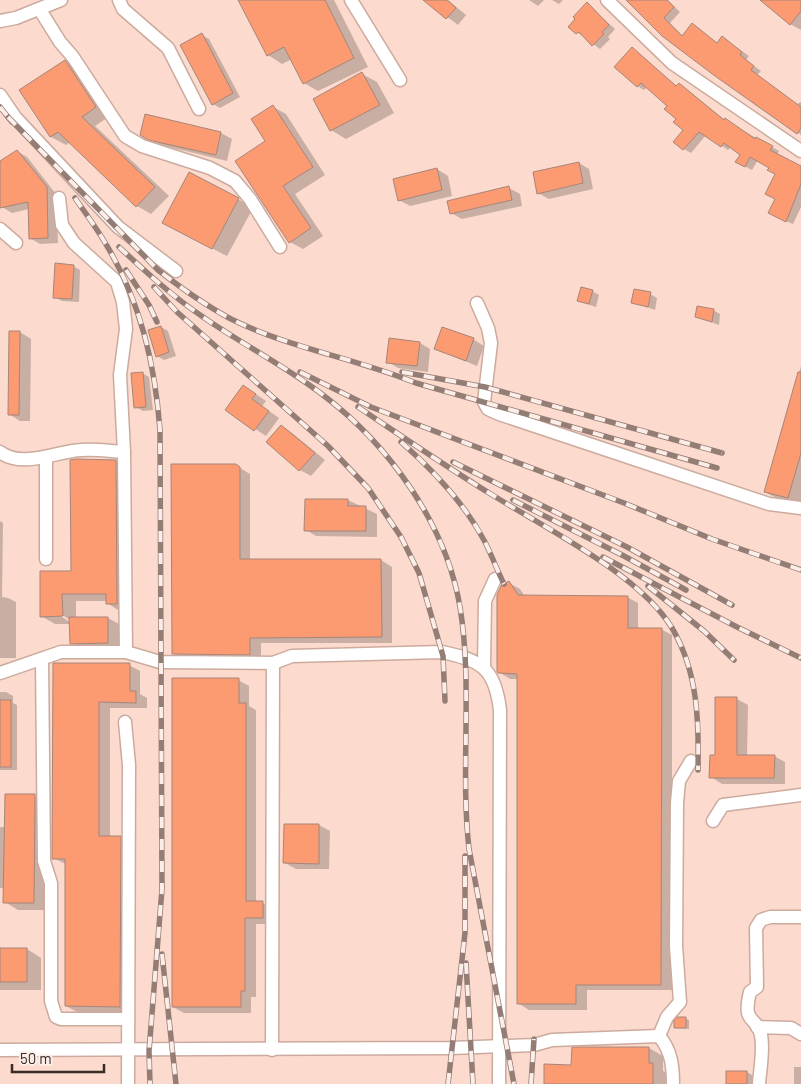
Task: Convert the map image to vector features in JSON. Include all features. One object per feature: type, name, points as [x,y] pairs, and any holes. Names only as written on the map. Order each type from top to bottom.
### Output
[{"type":"street","points":[[0,21],[40,10],[61,0]]},
{"type":"street","points":[[119,0],[123,8],[168,48],[199,109]]},
{"type":"street","points":[[607,0],[672,63],[801,151]]},
{"type":"street","points":[[354,1],[400,80]]},
{"type":"street","points":[[40,10],[55,35],[74,57],[125,136],[142,146],[210,168],[235,181],[250,199],[280,247]]},
{"type":"street","points":[[0,95],[15,116],[118,227],[176,271]]},
{"type":"street","points":[[58,198],[62,224],[74,243],[117,282],[123,302],[126,329],[120,375],[124,452],[126,652]]},
{"type":"street","points":[[0,229],[16,243]]},
{"type":"street","points":[[477,303],[488,328],[491,343],[484,402],[488,408],[499,414],[769,504],[801,508]]},
{"type":"street","points":[[0,452],[7,458],[46,458],[79,450],[124,452]]},
{"type":"street","points":[[46,458],[46,559]]},
{"type":"street","points":[[495,579],[485,601],[484,667],[497,690],[500,710],[499,1084]]},
{"type":"street","points":[[0,673],[61,652],[126,652],[160,662],[273,663],[292,656],[442,652],[464,657],[484,667]]},
{"type":"street","points":[[42,659],[44,860],[51,882],[51,1001],[56,1017],[61,1019],[128,1020]]},
{"type":"street","points":[[272,1050],[273,663]]},
{"type":"street","points":[[125,722],[129,765],[128,1084]]},
{"type":"street","points":[[659,1036],[667,1017],[680,1002],[676,946],[677,803],[679,781],[691,761]]},
{"type":"street","points":[[713,821],[723,805],[801,795]]},
{"type":"street","points":[[759,1084],[760,1035],[757,1027],[748,1018],[746,1006],[750,992],[757,987],[756,928],[761,920],[770,917],[801,916]]},
{"type":"street","points":[[757,1027],[791,1028],[801,1034]]},
{"type":"street","points":[[0,1050],[272,1050],[534,1045],[552,1040],[659,1036]]},
{"type":"street","points":[[659,1036],[668,1047],[673,1070],[673,1084]]},
{"type":"building","points":[[238,0],[325,0],[354,58],[303,84],[284,47],[267,56]]},
{"type":"building","points":[[423,0],[447,0],[456,8],[446,19]]},
{"type":"building","points":[[626,0],[667,0],[674,7],[664,18],[682,36],[692,23],[717,43],[722,36],[742,52],[740,55],[754,66],[751,70],[801,107],[801,128],[797,134],[662,36]]},
{"type":"building","points":[[760,0],[801,0],[801,11],[790,25]]},
{"type":"building","points":[[587,2],[609,25],[602,32],[604,34],[592,46],[579,32],[576,34],[568,27],[575,19],[573,17]]},
{"type":"building","points":[[202,33],[233,93],[212,105],[180,45]]},
{"type":"building","points":[[632,47],[676,86],[679,83],[724,120],[725,118],[755,139],[756,137],[773,146],[770,150],[801,166],[801,184],[786,222],[768,213],[775,199],[765,194],[775,174],[767,170],[769,168],[750,157],[745,167],[735,162],[740,155],[724,143],[721,147],[699,132],[683,150],[673,142],[683,130],[673,122],[676,119],[664,109],[667,106],[641,83],[637,87],[614,67]]},
{"type":"building","points":[[65,60],[96,107],[82,117],[155,187],[136,207],[58,132],[50,137],[19,90]]},
{"type":"building","points":[[362,72],[380,105],[330,131],[313,99]]},
{"type":"building","points":[[273,105],[313,167],[283,186],[311,228],[289,243],[235,161],[265,141],[251,119]]},
{"type":"building","points":[[145,114],[221,132],[216,155],[148,140],[140,135]]},
{"type":"building","points":[[17,150],[47,187],[48,238],[29,239],[28,202],[0,208],[0,161]]},
{"type":"building","points":[[579,162],[583,183],[537,194],[533,172]]},
{"type":"building","points":[[437,168],[442,190],[398,201],[393,179]]},
{"type":"building","points":[[189,172],[239,198],[212,249],[162,223]]},
{"type":"building","points":[[509,186],[512,200],[450,214],[447,201]]},
{"type":"building","points":[[55,263],[74,265],[72,299],[53,298]]},
{"type":"building","points":[[581,287],[593,290],[589,304],[577,301]]},
{"type":"building","points":[[634,289],[651,292],[648,307],[631,303]]},
{"type":"building","points":[[697,306],[714,309],[712,322],[695,317]]},
{"type":"building","points":[[161,326],[169,352],[156,357],[148,330]]},
{"type":"building","points":[[442,327],[474,338],[466,361],[434,349]]},
{"type":"building","points":[[9,331],[20,331],[19,415],[8,415]]},
{"type":"building","points":[[389,338],[420,342],[417,366],[386,363]]},
{"type":"building","points":[[143,372],[146,407],[134,408],[131,373]]},
{"type":"building","points":[[798,372],[801,372],[801,453],[788,498],[764,492]]},
{"type":"building","points":[[243,385],[256,394],[252,399],[269,411],[254,431],[225,410]]},
{"type":"building","points":[[281,425],[315,453],[299,471],[266,442]]},
{"type":"building","points":[[70,460],[116,460],[117,604],[106,604],[106,594],[62,594],[63,616],[40,617],[40,571],[71,571]]},
{"type":"building","points":[[171,464],[236,464],[240,467],[240,559],[381,559],[382,637],[250,638],[250,655],[172,654]]},
{"type":"building","points":[[305,499],[348,499],[348,506],[366,506],[366,531],[304,531]]},
{"type":"building","points":[[509,581],[518,595],[628,596],[628,628],[662,628],[661,985],[576,985],[576,1004],[517,1004],[517,674],[498,673],[497,671],[497,595],[501,586]]},
{"type":"building","points":[[69,617],[108,617],[108,643],[70,644]]},
{"type":"building","points":[[53,663],[130,663],[130,691],[136,691],[136,703],[99,702],[99,836],[121,836],[120,1007],[65,1006],[65,859],[52,859]]},
{"type":"building","points":[[172,678],[239,678],[239,703],[246,703],[246,901],[263,901],[263,918],[245,918],[245,991],[241,991],[241,1007],[172,1007]]},
{"type":"building","points":[[715,697],[737,697],[737,755],[775,755],[774,778],[709,778],[710,755],[715,755]]},
{"type":"building","points":[[0,700],[11,700],[11,767],[0,767]]},
{"type":"building","points":[[5,794],[35,794],[34,903],[3,903]]},
{"type":"building","points":[[284,824],[319,824],[319,864],[283,863]]},
{"type":"building","points":[[0,948],[27,948],[27,982],[0,982]]},
{"type":"building","points":[[677,1017],[686,1017],[686,1028],[674,1028],[674,1021]]},
{"type":"building","points":[[572,1047],[649,1047],[649,1063],[653,1063],[653,1084],[544,1084],[544,1064],[571,1065]]},
{"type":"building","points":[[726,1071],[747,1071],[747,1084],[726,1084]]},
{"type":"railway","points":[[0,107],[12,122]]},
{"type":"railway","points":[[8,117],[158,270],[193,296],[231,319],[276,338],[393,374],[416,383],[717,468]]},
{"type":"railway","points":[[75,198],[100,234],[129,290],[150,358],[158,406],[160,430],[162,889],[149,1051],[150,1084]]},
{"type":"railway","points":[[119,247],[159,284],[192,309],[309,384],[347,415],[392,462],[428,517],[442,546],[453,576],[464,637],[466,667],[466,789],[469,849],[514,1084]]},
{"type":"railway","points":[[126,270],[149,305],[157,322]]},
{"type":"railway","points":[[154,287],[177,312],[328,446],[368,488],[401,537],[419,573],[443,656],[445,701]]},
{"type":"railway","points":[[300,372],[371,407],[624,503],[712,539],[801,570]]},
{"type":"railway","points":[[402,372],[485,387],[722,453]]},
{"type":"railway","points":[[358,407],[477,485],[591,554],[616,572],[657,608],[672,628],[681,645],[692,679],[697,715],[698,770]]},
{"type":"railway","points":[[401,442],[425,464],[468,514],[485,542],[504,584]]},
{"type":"railway","points":[[453,462],[627,547],[732,605]]},
{"type":"railway","points":[[513,500],[624,556],[686,590]]},
{"type":"railway","points":[[603,557],[801,658]]},
{"type":"railway","points":[[648,586],[704,631],[734,660]]},
{"type":"railway","points":[[448,1084],[465,933],[465,856]]},
{"type":"railway","points":[[162,954],[176,1084]]},
{"type":"railway","points":[[466,963],[473,1084]]},
{"type":"railway","points":[[531,1084],[534,1039]]}]
